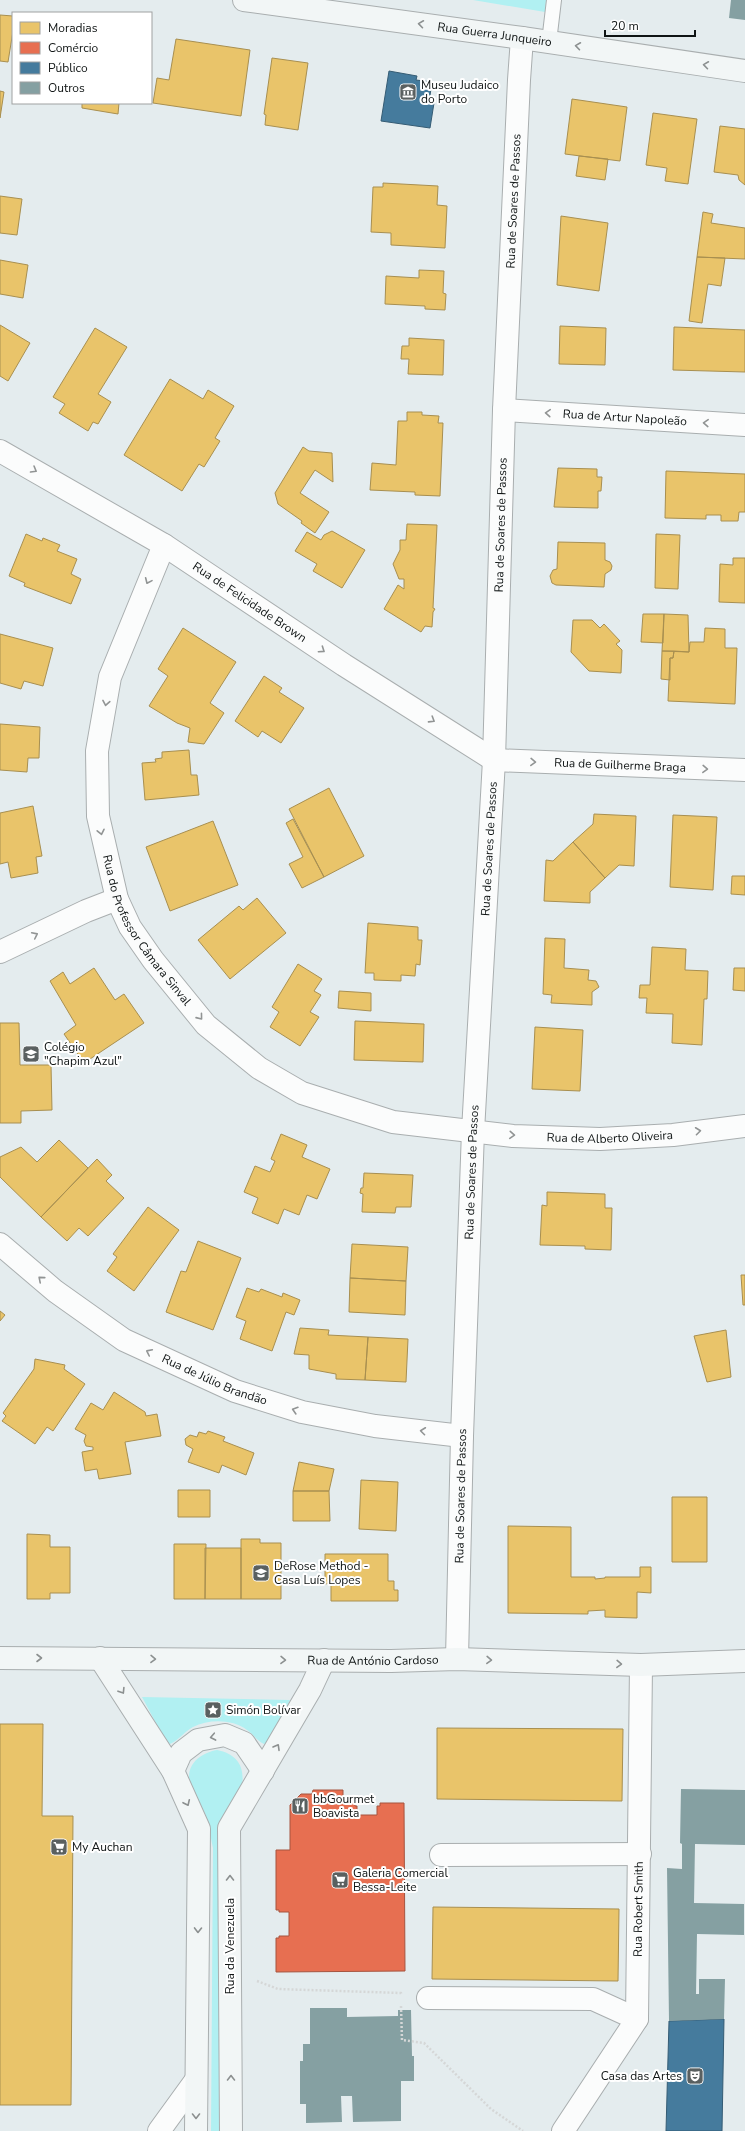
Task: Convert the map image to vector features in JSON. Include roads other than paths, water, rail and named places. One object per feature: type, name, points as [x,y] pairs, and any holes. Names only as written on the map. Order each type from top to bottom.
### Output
[{"type":"street","name":"Rua Guerra Junqueiro","points":[[244,0],[269,2],[745,71]]},
{"type":"street","name":"Rua de Soares de Passos","points":[[457,1659],[462,1436],[473,1131],[494,760],[504,410],[522,38]]},
{"type":"street","name":"Rua de Artur Napoleão","points":[[504,410],[745,425]]},
{"type":"street","name":"Rua de Felicidade Brown","points":[[0,451],[164,545],[344,665],[494,760]]},
{"type":"street","name":"Rua do Professor Câmara Sinval","points":[[164,545],[110,677],[97,751],[98,816],[117,899],[130,927],[153,960],[206,1025],[260,1068],[302,1093],[393,1122],[473,1131]]},
{"type":"street","name":"Rua de Guilherme Braga","points":[[494,760],[745,770]]},
{"type":"street","points":[[0,952],[86,911],[117,899]]},
{"type":"street","name":"Rua de Alberto Oliveira","points":[[473,1131],[513,1136],[600,1139],[673,1134],[745,1126]]},
{"type":"street","name":"Rua de Júlio Brandão","points":[[0,1244],[55,1292],[124,1340],[235,1391],[302,1412],[375,1426],[462,1436]]},
{"type":"street","name":"Rua de António Cardoso","points":[[0,1658],[324,1660],[457,1659],[641,1664],[745,1662]]},
{"type":"street","points":[[100,1658],[173,1771],[199,1829],[196,2131]]},
{"type":"street","name":"Rua da Venezuela","points":[[231,2131],[229,1828],[310,1690],[324,1660]]},
{"type":"street","name":"Rua Robert Smith","points":[[637,2019],[641,1664]]},
{"type":"street","points":[[173,1771],[181,1754],[198,1740],[225,1735],[244,1743],[263,1771]]},
{"type":"street","points":[[441,1855],[640,1854]]},
{"type":"street","points":[[428,1998],[593,1999],[637,2019],[563,2131]]},
{"type":"street","points":[[159,2131],[196,2080]]},
{"type":"lane","points":[[549,42],[554,0]]},
{"type":"place","name":"Museu Judaico do Porto","points":[[408,92]]},
{"type":"place","name":"Colégio \"Chapim Azul\"","points":[[31,1054]]},
{"type":"place","name":"DeRose Method - Casa Luís Lopes","points":[[261,1573]]},
{"type":"place","name":"Simón Bolívar","points":[[213,1710]]},
{"type":"place","name":"bbGourmet Boavista","points":[[300,1806]]},
{"type":"place","name":"My Auchan","points":[[59,1847]]},
{"type":"place","name":"Galeria Comercial Bessa-Leite","points":[[340,1880]]},
{"type":"place","name":"Casa das Artes","points":[[695,2076]]}]
